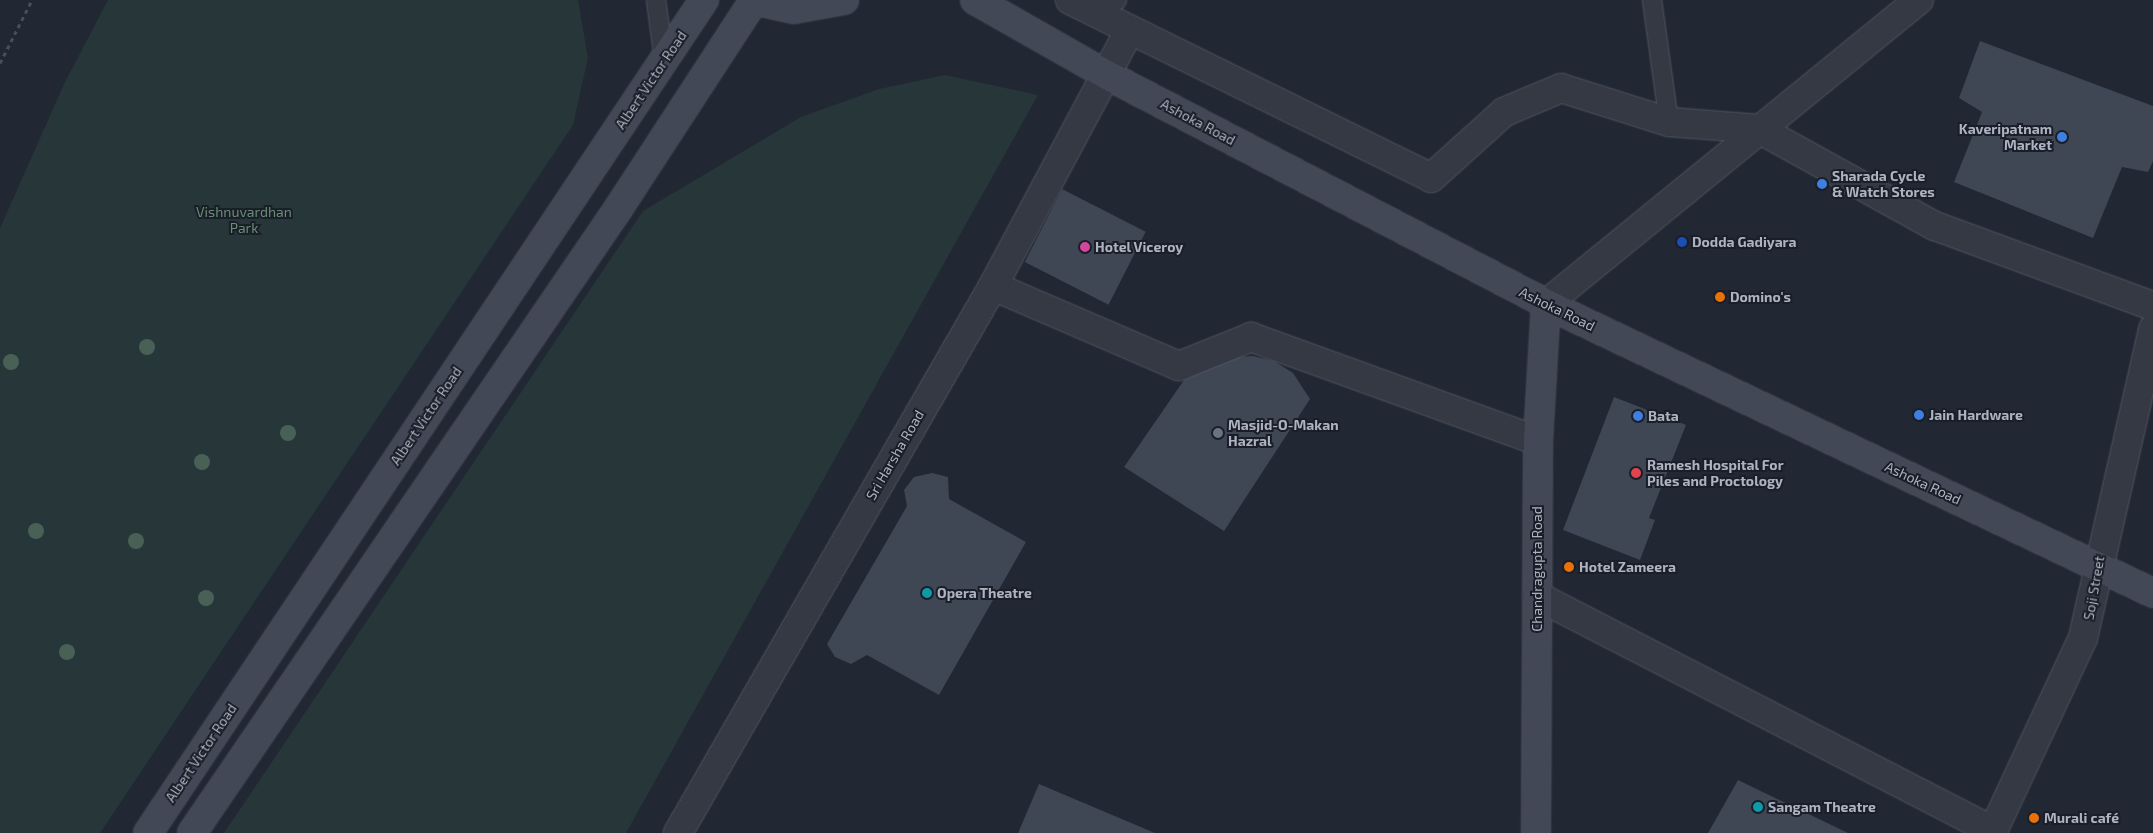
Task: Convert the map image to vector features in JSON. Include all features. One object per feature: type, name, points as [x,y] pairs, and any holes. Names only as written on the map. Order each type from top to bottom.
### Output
[{"type":"main road","name":"Albert Victor Road","points":[[148,833],[704,0]]},
{"type":"main road","points":[[192,833],[618,209],[754,0],[794,9],[844,0]]},
{"type":"main road","name":"Ashoka Road","points":[[975,0],[1107,75],[1546,304],[2153,593]]},
{"type":"main road","name":"Chandragupta Road","points":[[1536,833],[1538,441],[1546,304]]},
{"type":"street","points":[[1070,0],[1108,7],[1129,31],[1431,178],[1504,112],[1560,88],[1669,122],[1759,129],[1935,226],[2153,306]]},
{"type":"street","points":[[1546,304],[1920,0]]},
{"type":"street","name":"Sri Harsha Road","points":[[678,833],[993,286],[1129,31]]},
{"type":"street","points":[[993,286],[1179,366],[1251,337],[1538,441]]},
{"type":"street","name":"Soji Street","points":[[1992,832],[2084,638],[2093,606],[2097,567],[2153,329]]},
{"type":"street","points":[[1537,596],[1992,832]]},
{"type":"lane","points":[[656,0],[664,60]]},
{"type":"lane","points":[[1652,0],[1669,122]]},
{"type":"path","points":[[0,64],[32,0]]},
{"type":"green space","name":"Vishnuvardhan Park","points":[[108,0],[578,0],[588,58],[573,125],[100,833],[0,833],[0,228],[64,84]]},
{"type":"green space","points":[[945,75],[1038,95],[626,833],[224,833],[643,211],[801,117],[879,89]]},
{"type":"building","name":"Kaveripatnam Market","points":[[1980,41],[2153,106],[2153,161],[2148,172],[2122,167],[2093,238],[1954,182],[1982,112],[1959,98]]},
{"type":"building","name":"Hotel Viceroy","points":[[1062,189],[1146,232],[1109,305],[1025,262]]},
{"type":"building","name":"Masjid-O-Makan Hazral","points":[[1253,356],[1274,361],[1293,373],[1310,399],[1224,531],[1124,467],[1184,380],[1234,357]]},
{"type":"building","points":[[1614,397],[1686,425],[1649,518],[1655,520],[1640,560],[1563,530]]},
{"type":"building","name":"Opera Theatre","points":[[932,473],[948,477],[949,499],[1026,542],[939,695],[867,655],[851,664],[835,657],[827,644],[907,506],[904,490],[914,477]]},
{"type":"building","name":"Sangam Theatre","points":[[1738,780],[1848,833],[1708,833]]},
{"type":"building","points":[[1039,784],[1155,833],[1018,833]]},
{"type":"place","name":"Kaveripatnam Market","points":[[2062,137]]},
{"type":"place","name":"Sharada Cycle & Watch Stores","points":[[1822,184]]},
{"type":"place","name":"Dodda Gadiyara","points":[[1682,242]]},
{"type":"place","name":"Hotel Viceroy","points":[[1085,247]]},
{"type":"place","name":"Domino's","points":[[1720,297]]},
{"type":"place","name":"Jain Hardware","points":[[1919,415]]},
{"type":"place","name":"Bata","points":[[1638,416]]},
{"type":"place","name":"Masjid-O-Makan Hazral","points":[[1218,433]]},
{"type":"place","name":"Ramesh Hospital For Piles and Proctology","points":[[1636,473]]},
{"type":"place","name":"Hotel Zameera","points":[[1569,567]]},
{"type":"place","name":"Opera Theatre","points":[[927,593]]},
{"type":"place","name":"Sangam Theatre","points":[[1758,807]]},
{"type":"place","name":"Murali café","points":[[2034,818]]}]
